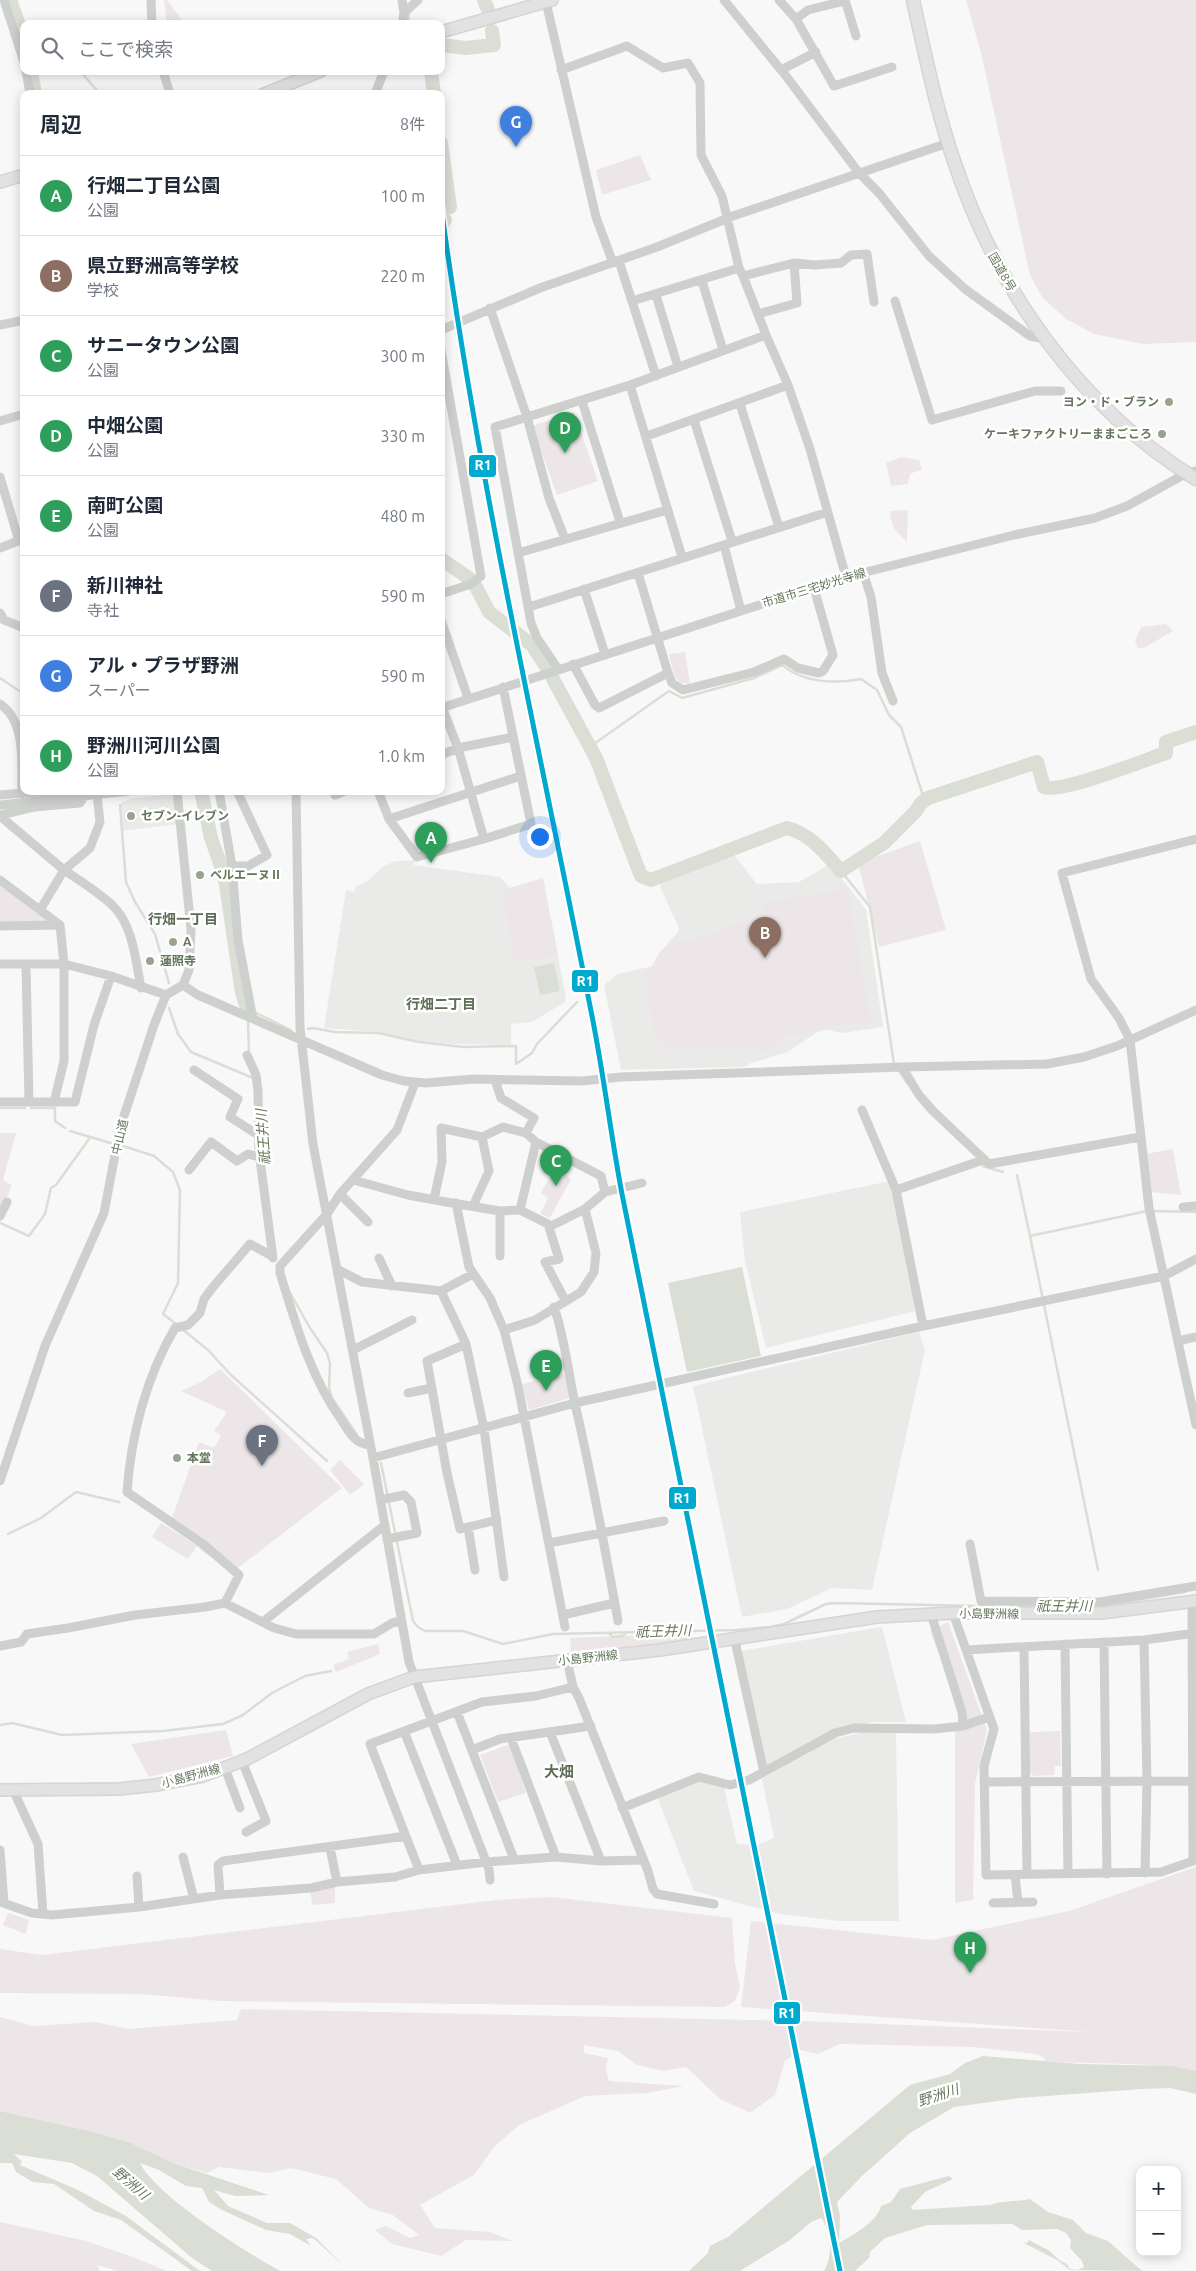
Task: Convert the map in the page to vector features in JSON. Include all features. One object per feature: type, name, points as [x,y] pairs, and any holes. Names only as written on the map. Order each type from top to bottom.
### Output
[{"type":"highway","name":"国道8号","points":[[912,0],[948,143],[987,246],[1000,272],[1045,339],[1083,385],[1109,411],[1166,459],[1193,475]]},
{"type":"main road","points":[[445,31],[549,1]]},
{"type":"main road","points":[[274,90],[311,75]]},
{"type":"main road","points":[[0,182],[20,176]]},
{"type":"main road","name":"小島野洲線","points":[[0,1790],[119,1788],[156,1785],[195,1778],[242,1761],[368,1694],[414,1677],[735,1641],[877,1618],[953,1613],[1102,1613],[1194,1601]]},
{"type":"street","points":[[4,0],[20,45]]},
{"type":"street","points":[[151,0],[152,20]]},
{"type":"street","points":[[402,0],[404,13],[403,20]]},
{"type":"street","points":[[404,13],[409,6],[418,0]]},
{"type":"street","points":[[724,0],[781,70],[859,172],[942,270],[1030,336],[1045,339]]},
{"type":"street","points":[[779,0],[796,19],[834,86],[892,66]]},
{"type":"street","points":[[549,1],[561,70],[596,217],[632,302],[656,376]]},
{"type":"street","points":[[796,19],[808,10],[845,1],[856,36]]},
{"type":"street","points":[[561,70],[627,46],[663,68],[688,62],[700,82],[701,156],[722,196],[726,219],[741,272],[788,385],[810,449],[846,576]]},
{"type":"street","points":[[781,70],[816,52]]},
{"type":"street","points":[[27,75],[29,90]]},
{"type":"street","points":[[164,75],[169,90]]},
{"type":"street","points":[[377,90],[382,75]]},
{"type":"street","points":[[445,328],[490,308],[726,219],[948,143]]},
{"type":"street","points":[[632,302],[702,281],[741,272],[794,263],[834,264],[841,263],[851,256],[867,254],[874,302]]},
{"type":"street","points":[[758,314],[797,303],[794,263]]},
{"type":"street","points":[[702,281],[723,350]]},
{"type":"street","points":[[656,295],[678,367]]},
{"type":"street","points":[[895,301],[932,420],[1035,391],[1061,391]]},
{"type":"street","points":[[490,308],[527,416],[549,498],[565,538]]},
{"type":"street","points":[[0,326],[20,321]]},
{"type":"street","points":[[558,669],[537,638],[531,623],[495,427],[630,385],[766,335]]},
{"type":"street","points":[[445,373],[481,576],[473,583],[445,593]]},
{"type":"street","points":[[630,385],[647,436],[682,557]]},
{"type":"street","points":[[647,436],[740,404],[788,385]]},
{"type":"street","points":[[582,401],[620,522]]},
{"type":"street","points":[[740,404],[779,527]]},
{"type":"street","points":[[0,421],[20,415]]},
{"type":"street","points":[[694,420],[728,543],[741,611]]},
{"type":"street","name":"市道市三宅妙光寺線","points":[[445,707],[504,686],[814,588],[846,576],[1014,535],[1095,518],[1127,506],[1193,475]]},
{"type":"street","points":[[0,477],[20,537]]},
{"type":"street","points":[[518,553],[620,522],[667,510]]},
{"type":"street","points":[[529,606],[828,512]]},
{"type":"street","points":[[0,548],[20,540]]},
{"type":"street","points":[[863,572],[871,597],[882,673],[893,701]]},
{"type":"street","points":[[638,573],[668,673],[672,683],[683,690],[754,672],[784,659],[798,668],[819,674],[823,671],[833,655],[814,588]]},
{"type":"street","points":[[584,589],[605,654]]},
{"type":"street","points":[[0,613],[4,620],[20,626]]},
{"type":"street","points":[[445,632],[468,698]]},
{"type":"street","points":[[573,664],[595,705],[599,708],[668,673]]},
{"type":"street","points":[[380,795],[389,819],[417,857],[531,824],[504,686]]},
{"type":"street","points":[[0,704],[9,710],[18,726],[20,739]]},
{"type":"street","points":[[445,716],[458,748],[484,839]]},
{"type":"street","points":[[445,753],[458,748],[513,737]]},
{"type":"street","points":[[389,819],[521,776]]},
{"type":"street","points":[[0,796],[20,794]]},
{"type":"street","points":[[0,805],[73,795]]},
{"type":"street","points":[[0,816],[34,807],[80,803],[86,795]]},
{"type":"street","points":[[40,910],[64,870],[90,848],[100,822],[89,795]]},
{"type":"street","points":[[0,964],[64,964],[111,976],[141,988],[166,995],[183,985],[189,970],[191,929],[177,795]]},
{"type":"street","points":[[220,795],[232,866],[238,940],[252,1015]]},
{"type":"street","points":[[232,866],[248,866],[267,855],[239,795]]},
{"type":"street","points":[[296,795],[300,1041],[313,1144],[328,1214],[370,1444],[386,1499],[385,1525],[393,1538],[401,1622],[414,1677],[486,1862],[490,1880]]},
{"type":"street","points":[[0,816],[64,870],[112,905],[125,924],[135,956],[141,988]]},
{"type":"street","points":[[1196,839],[1062,873],[1091,979],[1119,1018],[1130,1040],[1149,1208],[1196,1425]]},
{"type":"street","points":[[0,880],[60,925],[64,964],[64,1061],[54,1102]]},
{"type":"street","points":[[0,926],[60,925]]},
{"type":"street","points":[[26,964],[29,1102]]},
{"type":"street","points":[[0,1102],[75,1102],[94,1025],[111,976]]},
{"type":"street","points":[[183,985],[198,995],[252,1015],[300,1041],[382,1075],[415,1083],[492,1080],[582,1080],[902,1067],[1047,1064],[1084,1057],[1130,1040],[1196,1010]]},
{"type":"street","name":"中山道","points":[[0,1480],[46,1346],[104,1213],[120,1128],[166,995]]},
{"type":"street","points":[[247,1055],[257,1083],[259,1157],[272,1256]]},
{"type":"street","points":[[902,1067],[919,1095],[988,1164],[1140,1137]]},
{"type":"street","points":[[194,1070],[238,1099],[230,1117],[258,1135]]},
{"type":"street","points":[[492,1080],[501,1098],[534,1118],[526,1133]]},
{"type":"street","points":[[280,1266],[328,1214],[340,1194],[397,1130],[415,1083]]},
{"type":"street","points":[[862,1110],[896,1190],[923,1326]]},
{"type":"street","points":[[434,1199],[442,1162],[441,1128],[482,1137],[503,1126],[526,1133],[536,1142],[601,1176],[605,1192]]},
{"type":"street","points":[[473,1206],[489,1171],[482,1137]]},
{"type":"street","points":[[190,1170],[211,1142],[237,1161],[248,1154],[259,1157]]},
{"type":"street","points":[[520,1210],[536,1142]]},
{"type":"street","points":[[896,1190],[983,1160]]},
{"type":"street","points":[[352,1180],[434,1199],[500,1211],[520,1210],[529,1216],[545,1222],[549,1227],[559,1259],[545,1262],[565,1300]]},
{"type":"street","points":[[549,1227],[585,1209],[605,1192],[642,1183]]},
{"type":"street","points":[[340,1194],[368,1222]]},
{"type":"street","points":[[1183,1206],[1196,1205],[1196,1200]]},
{"type":"street","points":[[0,1216],[8,1202]]},
{"type":"street","points":[[456,1203],[469,1267],[490,1298],[504,1330],[524,1417],[565,1627]]},
{"type":"street","points":[[504,1330],[535,1320],[581,1292],[594,1272],[596,1253],[585,1209]]},
{"type":"street","points":[[500,1211],[500,1256]]},
{"type":"street","points":[[225,1603],[239,1574],[203,1544],[127,1492],[130,1454],[158,1361],[175,1328],[188,1325],[200,1313],[204,1299],[250,1244],[272,1256],[280,1266],[280,1273],[301,1342],[324,1395],[355,1439],[370,1444]]},
{"type":"street","points":[[379,1258],[392,1286]]},
{"type":"street","points":[[373,1458],[575,1403],[923,1326],[1164,1276],[1196,1259]]},
{"type":"street","points":[[337,1269],[362,1282],[441,1292],[473,1274]]},
{"type":"street","points":[[441,1292],[466,1344],[484,1429],[504,1577]]},
{"type":"street","points":[[554,1307],[563,1332],[618,1621]]},
{"type":"street","points":[[358,1348],[412,1320]]},
{"type":"street","points":[[1178,1340],[1196,1337]]},
{"type":"street","points":[[466,1344],[427,1361],[460,1529],[497,1520]]},
{"type":"street","points":[[408,1392],[432,1388]]},
{"type":"street","points":[[386,1499],[404,1496],[411,1502],[418,1533],[393,1538]]},
{"type":"street","points":[[549,1543],[664,1521]]},
{"type":"street","points":[[264,1621],[385,1525]]},
{"type":"street","points":[[468,1527],[475,1570]]},
{"type":"street","points":[[970,1544],[981,1601],[1100,1602],[1196,1586]]},
{"type":"street","points":[[953,1613],[994,1729],[984,1766],[986,1875],[1145,1873],[1161,1872],[1195,1861],[1193,1780],[1194,1601]]},
{"type":"street","points":[[563,1615],[614,1602]]},
{"type":"street","points":[[0,1646],[21,1642],[27,1634],[135,1615],[225,1603],[264,1621],[274,1628],[296,1634],[374,1634],[392,1623],[401,1622]]},
{"type":"street","points":[[931,1614],[962,1712],[963,1726]]},
{"type":"street","points":[[966,1650],[1144,1640],[1194,1634]]},
{"type":"street","points":[[1144,1640],[1148,1781],[1145,1873]]},
{"type":"street","points":[[735,1641],[764,1772]]},
{"type":"street","points":[[1104,1642],[1107,1874]]},
{"type":"street","points":[[1065,1644],[1068,1874]]},
{"type":"street","points":[[1024,1647],[1027,1874]]},
{"type":"street","points":[[567,1660],[573,1687],[657,1894],[714,1904]]},
{"type":"street","points":[[419,1870],[370,1744],[482,1702],[536,1696],[573,1687]]},
{"type":"street","points":[[456,1712],[514,1860]]},
{"type":"street","points":[[622,1808],[699,1776],[730,1785],[749,1780],[835,1733],[854,1728],[934,1729],[963,1726],[989,1717]]},
{"type":"street","points":[[472,1750],[500,1739],[590,1726]]},
{"type":"street","points":[[404,1731],[457,1865]]},
{"type":"street","points":[[550,1732],[601,1861]]},
{"type":"street","points":[[511,1738],[556,1857]]},
{"type":"street","points":[[242,1761],[266,1821],[246,1832]]},
{"type":"street","points":[[225,1768],[240,1808]]},
{"type":"street","points":[[984,1782],[1193,1780]]},
{"type":"street","points":[[14,1789],[38,1844],[43,1914]]},
{"type":"street","points":[[220,1895],[218,1864],[223,1861],[330,1848],[406,1836]]},
{"type":"street","points":[[330,1848],[337,1882]]},
{"type":"street","points":[[0,1850],[2,1903],[52,1915],[139,1907],[220,1895],[311,1888],[337,1882],[394,1877],[419,1870],[486,1862],[556,1857],[601,1861],[642,1860]]},
{"type":"street","points":[[183,1857],[194,1899]]},
{"type":"street","points":[[1015,1874],[1018,1902]]},
{"type":"street","points":[[137,1876],[139,1907]]},
{"type":"street","points":[[992,1903],[1033,1902]]},
{"type":"shaded area","points":[[164,0],[167,0],[182,20],[166,20]]},
{"type":"shaded area","points":[[966,0],[1196,0],[1196,342],[1143,344],[1094,334],[1066,319],[1042,297],[1030,275],[981,53]]},
{"type":"shaded area","points":[[640,155],[651,180],[602,195],[596,170]]},
{"type":"shaded area","points":[[574,412],[598,481],[557,495],[532,426]]},
{"type":"shaded area","points":[[901,457],[919,460],[922,469],[910,474],[908,484],[891,486],[886,463]]},
{"type":"shaded area","points":[[908,510],[907,541],[894,528],[890,511]]},
{"type":"shaded area","points":[[1166,624],[1173,631],[1144,648],[1138,648],[1135,641],[1141,627]]},
{"type":"shaded area","points":[[685,652],[690,684],[680,683],[674,675],[669,654]]},
{"type":"shaded area","points":[[172,795],[175,799],[178,824],[123,831],[121,803],[130,799]]},
{"type":"shaded area","points":[[920,841],[946,930],[879,947],[858,863]]},
{"type":"shaded area","points":[[732,852],[757,884],[799,882],[830,864],[866,909],[883,1027],[843,1033],[828,1030],[817,1032],[788,1052],[751,1063],[744,1067],[621,1070],[604,985],[618,974],[653,966],[661,951],[678,932],[679,928],[660,887],[662,881]]},
{"type":"shaded area","points":[[414,860],[414,865],[500,877],[510,888],[543,878],[566,998],[565,1002],[532,1022],[511,1024],[511,1045],[420,1041],[377,1032],[324,1028],[346,890],[354,892],[356,886],[366,882],[384,866],[395,861]]},
{"type":"shaded area","points":[[543,878],[558,955],[515,963],[501,891]]},
{"type":"shaded area","points":[[0,884],[53,924],[0,924]]},
{"type":"shaded area","points":[[848,889],[871,1022],[821,1028],[782,1038],[782,1044],[768,1050],[668,1049],[661,1042],[653,1025],[646,975],[647,970],[664,949],[675,943],[690,941],[748,920],[758,925],[768,946],[762,902]]},
{"type":"shaded area","points":[[0,1133],[16,1133],[3,1180],[12,1185],[0,1214]]},
{"type":"shaded area","points":[[1173,1149],[1181,1195],[1151,1192],[1145,1154]]},
{"type":"shaded area","points":[[559,1160],[563,1163],[560,1170],[571,1179],[550,1218],[540,1214],[548,1198],[541,1193]]},
{"type":"shaded area","points":[[890,1181],[916,1311],[766,1348],[745,1261],[740,1212]]},
{"type":"shaded area","points":[[919,1332],[925,1350],[872,1590],[832,1588],[787,1609],[742,1617],[693,1386]]},
{"type":"shaded area","points":[[220,1369],[342,1488],[234,1571],[203,1552],[197,1546],[188,1559],[152,1537],[161,1523],[196,1545],[172,1518],[199,1442],[214,1448],[221,1436],[214,1431],[227,1412],[181,1391],[201,1382]]},
{"type":"shaded area","points":[[565,1374],[570,1398],[529,1410],[522,1384]]},
{"type":"shaded area","points":[[340,1460],[364,1484],[350,1495],[330,1470]]},
{"type":"shaded area","points":[[948,1622],[987,1730],[975,1784],[973,1900],[955,1903],[955,1731],[968,1727],[930,1631]]},
{"type":"shaded area","points":[[882,1627],[906,1722],[873,1722],[846,1728],[770,1766],[767,1764],[740,1651]]},
{"type":"shaded area","points":[[693,1633],[691,1643],[571,1653],[570,1638]]},
{"type":"shaded area","points":[[378,1644],[380,1654],[336,1672],[333,1665],[349,1659],[347,1652]]},
{"type":"shaded area","points":[[226,1730],[233,1756],[149,1777],[131,1744]]},
{"type":"shaded area","points":[[871,1731],[896,1731],[899,1921],[839,1921],[780,1914],[694,1891],[657,1797],[702,1781],[724,1787],[737,1844],[757,1845],[774,1838],[762,1779],[812,1748],[837,1738]]},
{"type":"shaded area","points":[[1060,1731],[1061,1766],[1055,1766],[1054,1775],[1033,1776],[1030,1772],[1030,1732]]},
{"type":"shaded area","points":[[510,1744],[526,1793],[498,1802],[480,1755]]},
{"type":"shaded area","points":[[1196,1867],[1196,2071],[1139,2064],[1044,2061],[1045,2058],[1036,2054],[973,2047],[840,2044],[818,2054],[800,2050],[785,2061],[775,2095],[750,2113],[720,2099],[686,2067],[663,2071],[637,2065],[618,2051],[584,2045],[584,2053],[608,2058],[606,2069],[609,2081],[684,2086],[648,2093],[585,2096],[519,2125],[494,2147],[474,2175],[420,2205],[435,2228],[490,2232],[513,2241],[466,2240],[441,2256],[392,2244],[375,2230],[386,2226],[410,2238],[419,2235],[393,2215],[369,2208],[336,2179],[291,2168],[269,2173],[219,2167],[207,2173],[173,2163],[131,2143],[94,2132],[0,2111],[0,2017],[33,2026],[95,2022],[129,2029],[237,2020],[241,2009],[800,2021],[1091,2032],[741,2007],[751,1921],[932,1940],[1069,1911]]},
{"type":"shaded area","points":[[335,1886],[335,1903],[312,1905],[310,1888]]},
{"type":"shaded area","points":[[552,1897],[732,1918],[735,1963],[740,1988],[735,2001],[725,2007],[220,2001],[141,1994],[0,1993],[0,1949],[42,1955],[496,1900]]},
{"type":"shaded area","points":[[8,1913],[29,1920],[26,1934],[3,1925]]},
{"type":"shaded area","points":[[0,2222],[86,2241],[167,2271],[118,2271],[97,2265],[100,2271],[0,2271]]},
{"type":"water","points":[[554,963],[560,991],[540,995],[534,967]]},
{"type":"water","points":[[742,1267],[761,1356],[687,1372],[668,1283]]},
{"type":"water","name":"野洲川","points":[[983,2056],[1080,2064],[1172,2066],[1196,2071],[1196,2094],[1170,2088],[1142,2089],[1019,2098],[954,2107],[910,2133],[862,2176],[837,2202],[840,2216],[839,2243],[870,2223],[879,2212],[881,2206],[891,2202],[900,2189],[949,2176],[953,2179],[925,2192],[911,2207],[913,2210],[990,2205],[1030,2199],[1048,2212],[1073,2220],[1086,2233],[1108,2241],[1142,2271],[1070,2270],[1057,2260],[1022,2242],[1027,2243],[1029,2240],[1050,2251],[1059,2260],[1067,2264],[1070,2269],[1078,2270],[1084,2267],[1082,2261],[1070,2248],[1071,2240],[1066,2233],[1057,2229],[1022,2230],[1012,2224],[927,2225],[885,2238],[870,2252],[869,2258],[855,2271],[824,2271],[829,2259],[830,2244],[825,2223],[821,2218],[811,2222],[790,2240],[740,2271],[689,2271],[708,2253],[710,2246],[728,2237],[910,2085],[950,2074],[965,2063]]},
{"type":"water","name":"野洲川","points":[[0,2111],[94,2132],[131,2143],[173,2163],[269,2195],[235,2196],[214,2190],[228,2206],[267,2223],[290,2223],[316,2238],[344,2266],[313,2238],[306,2239],[311,2246],[290,2234],[266,2230],[209,2202],[202,2188],[186,2186],[159,2170],[140,2163],[149,2176],[183,2207],[226,2238],[281,2271],[212,2271],[192,2258],[97,2176],[72,2163],[14,2154],[22,2162],[20,2165],[78,2190],[126,2216],[200,2271],[192,2271],[121,2220],[94,2211],[54,2184],[33,2182],[16,2172],[12,2163],[0,2163]]},
{"type":"waterway","name":"祇王井川","points":[[10,0],[20,28]]},
{"type":"waterway","points":[[484,0],[488,10]]},
{"type":"waterway","points":[[408,13],[409,20]]},
{"type":"waterway","points":[[445,45],[466,48],[494,45],[492,31]]},
{"type":"waterway","name":"祇王井川","points":[[32,75],[34,90]]},
{"type":"waterway","points":[[83,75],[97,90]]},
{"type":"waterway","points":[[432,75],[433,90]]},
{"type":"waterway","points":[[445,171],[450,207]]},
{"type":"waterway","points":[[445,562],[473,581],[489,612],[532,645],[545,665]]},
{"type":"waterway","points":[[591,746],[669,691],[682,698],[754,678],[782,665],[800,675],[820,681],[861,679],[877,690],[889,715],[901,727],[924,799]]},
{"type":"waterway","points":[[0,678],[20,691]]},
{"type":"waterway","points":[[553,679],[596,758],[641,876],[651,880],[787,828],[810,839],[841,871],[884,843],[916,811],[921,803],[928,798],[1037,762],[1044,787],[1067,786],[1166,753],[1166,742],[1196,732]]},
{"type":"waterway","name":"祇王井川","points":[[202,795],[211,838],[226,885],[242,993],[248,1011]]},
{"type":"waterway","points":[[120,805],[126,882],[135,902],[155,934],[169,983]]},
{"type":"waterway","points":[[841,871],[870,907],[894,1064]]},
{"type":"waterway","points":[[308,1029],[378,1033],[419,1042],[464,1047],[516,1046],[516,1064],[532,1053],[537,1044],[577,1002]]},
{"type":"waterway","points":[[169,1008],[178,1034],[191,1052],[253,1078]]},
{"type":"waterway","points":[[254,1012],[291,1030]]},
{"type":"waterway","name":"祇王井川","points":[[248,1022],[249,1053]]},
{"type":"waterway","points":[[899,1071],[908,1084]]},
{"type":"waterway","points":[[0,1108],[25,1108]]},
{"type":"waterway","points":[[31,1108],[55,1108],[55,1121],[65,1128]]},
{"type":"waterway","points":[[70,1131],[114,1144]]},
{"type":"waterway","points":[[0,1223],[29,1236],[45,1214],[51,1188],[56,1185],[89,1139]]},
{"type":"waterway","points":[[120,1145],[154,1156],[173,1172],[180,1190],[178,1283],[163,1314],[176,1324]]},
{"type":"waterway","points":[[983,1166],[1003,1172]]},
{"type":"waterway","points":[[1017,1175],[1030,1236],[1147,1211]]},
{"type":"waterway","points":[[1153,1211],[1196,1212]]},
{"type":"waterway","points":[[1030,1236],[1098,1570]]},
{"type":"waterway","name":"祇王井川","points":[[289,1291],[327,1353],[330,1363],[329,1388],[332,1398],[357,1435]]},
{"type":"waterway","points":[[182,1329],[208,1350],[231,1375],[327,1461]]},
{"type":"waterway","name":"祇王井川","points":[[381,1463],[413,1621],[425,1631],[463,1631],[503,1644],[553,1634],[736,1630],[770,1627],[784,1624],[826,1604],[833,1603],[1026,1607]]},
{"type":"waterway","points":[[8,1534],[41,1518],[76,1492],[119,1502]]},
{"type":"waterway","name":"祇王井川","points":[[1114,1604],[1185,1592]]},
{"type":"waterway","name":"祇王井川","points":[[1061,1607],[1096,1606]]},
{"type":"waterway","name":"祇王井川","points":[[610,1634],[613,1637],[625,1634]]},
{"type":"waterway","points":[[0,1725],[12,1723],[62,1735],[163,1731],[223,1724],[243,1715],[272,1693],[305,1676],[331,1671]]},
{"type":"transit line","name":"R1","points":[[445,233],[472,407],[490,507],[595,1029],[622,1194],[702,1598],[840,2271]]},
{"type":"place","name":"アル・プラザ野洲","points":[[516,147]]},
{"type":"place","name":"ヨン・ド・ブラン","points":[[1169,402]]},
{"type":"place","name":"ケーキファクトリーままごころ","points":[[1162,434]]},
{"type":"place","name":"中畑公園","points":[[565,453]]},
{"type":"place","name":"セブン-イレブン","points":[[131,816]]},
{"type":"place","name":"行畑二丁目公園","points":[[431,863]]},
{"type":"place","name":"ベルエーヌⅡ","points":[[200,875]]},
{"type":"place","name":"A","points":[[173,942]]},
{"type":"place","name":"県立野洲高等学校","points":[[765,958]]},
{"type":"place","name":"蓮照寺","points":[[150,961]]},
{"type":"place","name":"サニータウン公園","points":[[556,1186]]},
{"type":"place","name":"南町公園","points":[[546,1391]]},
{"type":"place","name":"本堂","points":[[177,1458]]},
{"type":"place","name":"新川神社","points":[[262,1466]]},
{"type":"place","name":"野洲川河川公園","points":[[970,1973]]},
{"type":"district","name":"行畑一丁目","points":[[183,919]]},
{"type":"district","name":"行畑二丁目","points":[[441,1004]]},
{"type":"district","name":"大畑","points":[[559,1772]]}]
